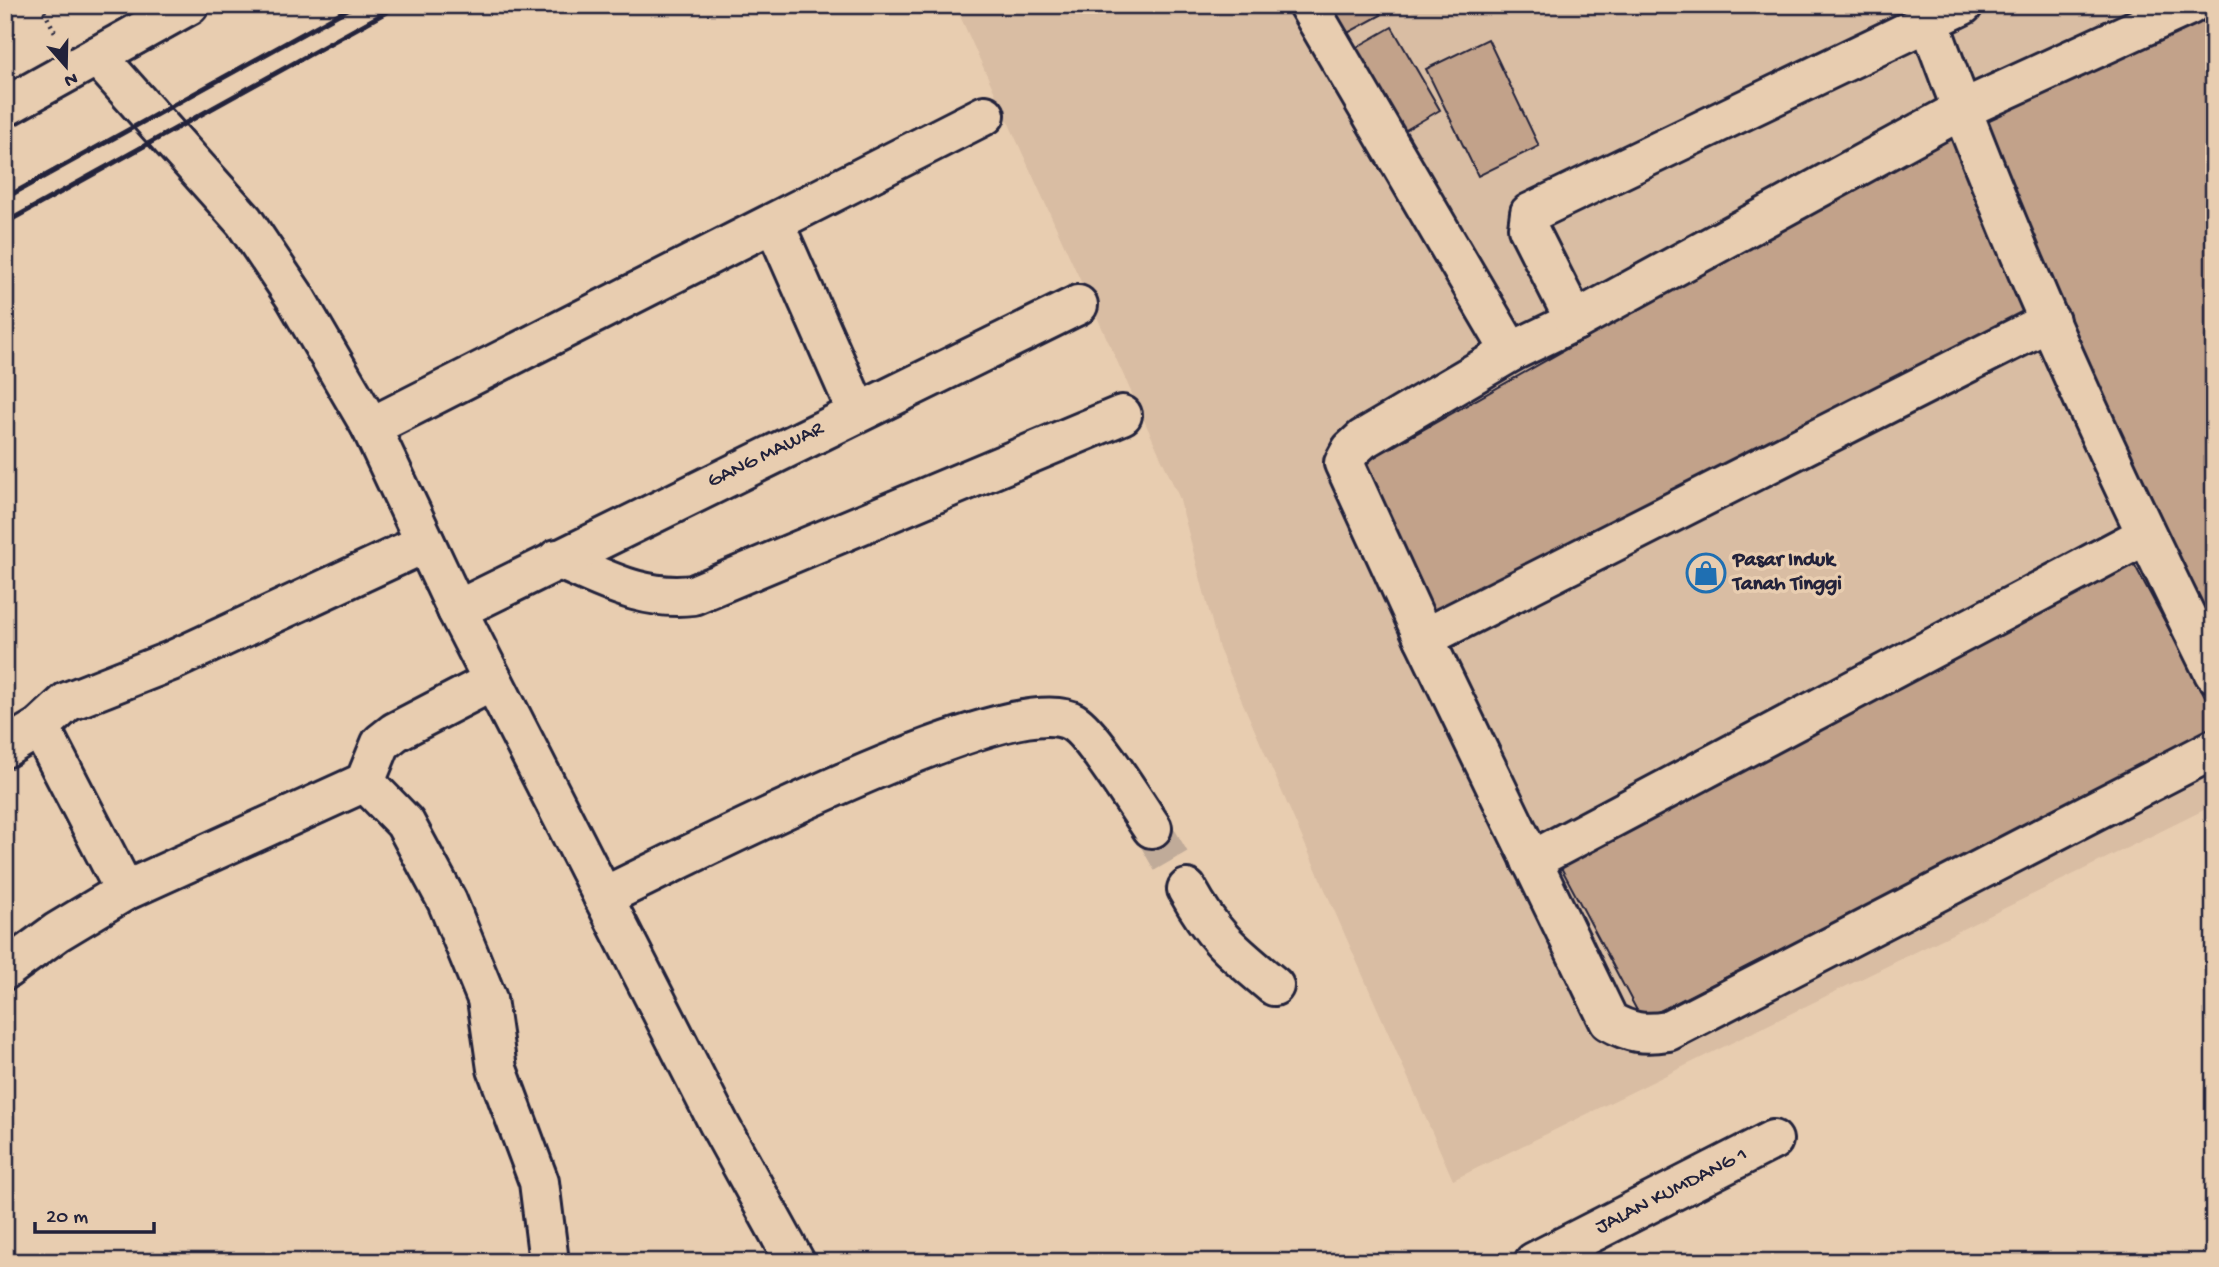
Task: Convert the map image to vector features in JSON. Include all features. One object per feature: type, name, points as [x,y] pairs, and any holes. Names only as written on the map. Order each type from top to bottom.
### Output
[{"type":"street","points":[[5,107],[189,5]]},
{"type":"street","points":[[1308,5],[1511,352]]},
{"type":"street","points":[[2190,5],[1961,110],[1575,321],[1511,352],[1363,439],[1351,450],[1345,463],[1424,638],[1609,1021],[1628,1032],[1648,1034],[1668,1031],[2214,749]]},
{"type":"street","points":[[1575,321],[1528,228],[1530,213],[1946,13],[1961,110],[2050,321],[2146,535],[2214,673]]},
{"type":"street","points":[[97,56],[244,221],[295,297],[370,428],[457,610],[603,897],[719,1124],[795,1262]]},
{"type":"street","points":[[370,428],[985,115]]},
{"type":"street","points":[[774,223],[857,411]]},
{"type":"street","name":"GANG MAWAR","points":[[457,610],[857,411],[1078,305]]},
{"type":"street","points":[[1424,638],[2050,321]]},
{"type":"street","points":[[557,559],[639,593],[666,598],[693,595],[1122,415]]},
{"type":"street","points":[[1531,860],[2146,535]]},
{"type":"street","points":[[5,748],[40,727],[67,702],[171,661],[425,543]]},
{"type":"street","points":[[5,970],[57,932],[125,891],[365,782],[381,743],[395,732],[493,681]]},
{"type":"street","points":[[603,897],[902,756],[965,735],[1035,718],[1054,716],[1074,723],[1109,765],[1152,828]]},
{"type":"street","points":[[40,727],[125,891]]},
{"type":"street","points":[[365,782],[405,823],[447,901],[487,999],[497,1069],[539,1182],[549,1262]]},
{"type":"street","points":[[1187,889],[1207,925],[1225,945],[1274,986]]},
{"type":"street","name":"JALAN KUMDANG 1","points":[[1534,1262],[1773,1140]]},
{"type":"shaded area","name":"Pasar Induk Tanah Tinggi","points":[[955,5],[1399,5],[1404,15],[1426,5],[2214,5],[2214,805],[1453,1180],[1219,649],[1179,497]]},
{"type":"building","points":[[1328,5],[1376,5],[1381,15],[1344,35]]},
{"type":"building","points":[[2214,6],[2214,640],[1975,114]]},
{"type":"building","points":[[1392,27],[1440,110],[1399,134],[1350,51]]},
{"type":"building","points":[[1488,39],[1539,146],[1478,176],[1426,69]]},
{"type":"building","points":[[1953,131],[2036,313],[1428,624],[1357,467]]},
{"type":"building","points":[[2131,558],[2214,713],[2214,730],[1642,1020],[1557,860]]},
{"type":"tunnel","points":[[1152,828],[1187,889]]},
{"type":"railway","points":[[5,198],[355,5]]},
{"type":"railway","points":[[5,223],[399,5]]},
{"type":"place","name":"Pasar Induk Tanah Tinggi","points":[[1706,573]]}]
